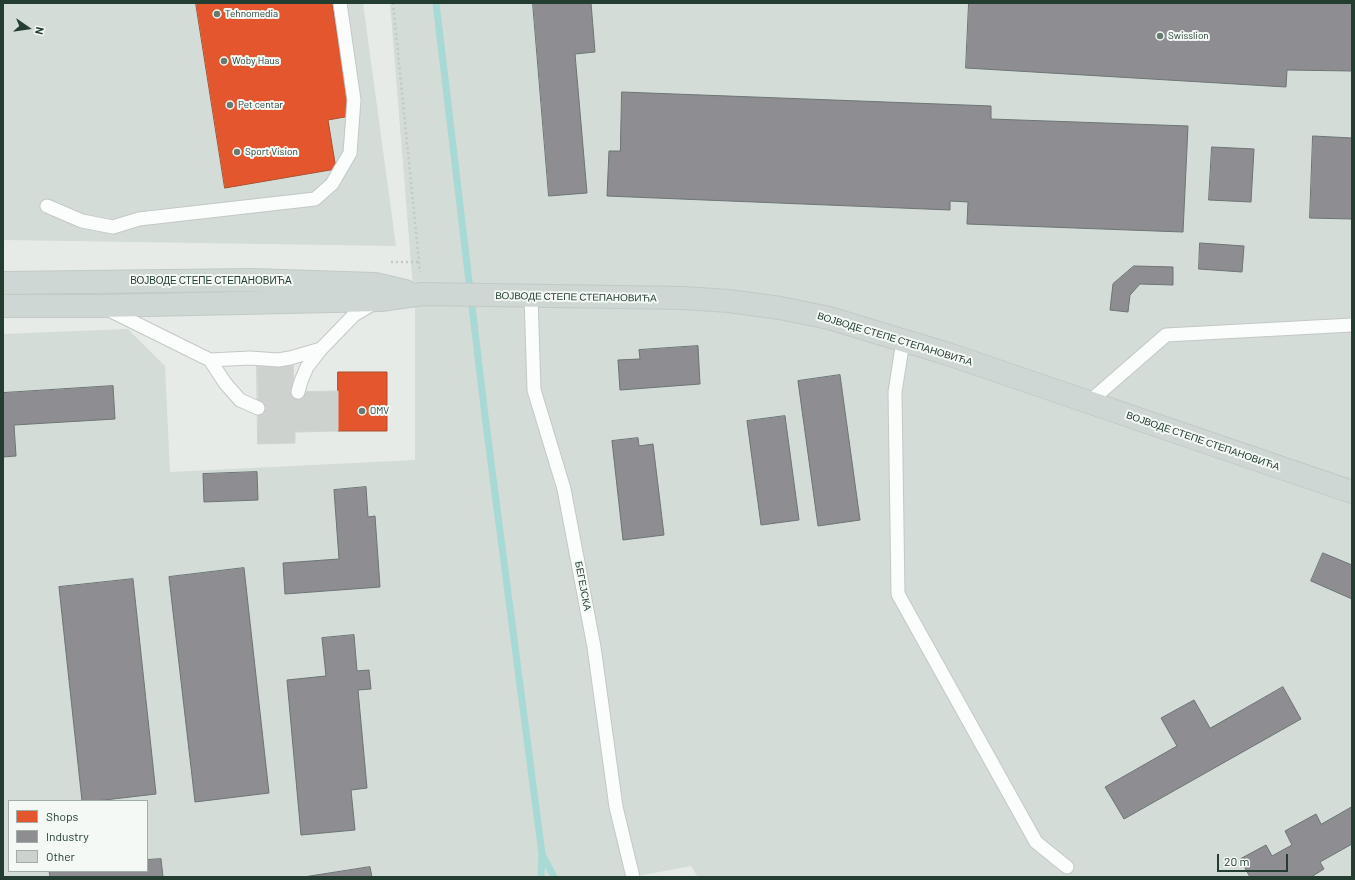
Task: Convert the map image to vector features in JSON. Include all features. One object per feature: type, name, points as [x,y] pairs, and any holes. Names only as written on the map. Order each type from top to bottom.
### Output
[{"type":"main road","name":"ВОЈВОДЕ СТЕПЕ СТЕПАНОВИЋА","points":[[3,283],[252,280],[376,284],[424,294]]},
{"type":"main road","name":"ВОЈВОДЕ СТЕПЕ СТЕПАНОВИЋА","points":[[3,306],[100,306],[381,300],[424,294],[683,298],[729,301],[780,308],[829,318],[948,354],[1352,492]]},
{"type":"lane","points":[[48,206],[82,221],[113,227],[139,220],[315,199],[332,184],[350,153],[354,100],[340,3]]},
{"type":"lane","name":"БЕГЕЈСКА","points":[[522,296],[534,390],[564,489],[594,647],[616,807],[634,877]]},
{"type":"lane","points":[[298,392],[301,380],[307,367],[321,349],[354,315],[381,300]]},
{"type":"lane","points":[[100,306],[210,360],[250,358],[278,360],[321,349]]},
{"type":"lane","points":[[1089,402],[1166,335],[1352,325]]},
{"type":"lane","points":[[903,341],[895,392],[898,594],[1036,842],[1066,867]]},
{"type":"lane","points":[[210,360],[225,383],[240,400],[258,408]]},
{"type":"path","points":[[393,3],[424,294]]},
{"type":"shaded area","points":[[3,3],[363,3],[396,246],[3,240]]},
{"type":"shaded area","points":[[390,3],[1352,3],[1352,877],[698,877],[691,866],[633,877],[3,877],[3,334],[128,329],[165,366],[170,472],[415,460],[415,301]]},
{"type":"building: Shops","points":[[196,3],[332,3],[350,116],[328,120],[336,169],[225,188]]},
{"type":"building: Shops","name":"OMV","points":[[338,372],[387,372],[387,431],[338,431]]},
{"type":"building: Industry","points":[[533,3],[591,3],[595,52],[575,54],[587,193],[549,196]]},
{"type":"building: Industry","name":"Swisslion","points":[[969,3],[1352,3],[1352,71],[1287,70],[1286,87],[966,68]]},
{"type":"building: Industry","points":[[622,92],[991,106],[991,119],[1188,126],[1183,232],[967,224],[968,202],[950,201],[950,210],[607,196],[609,151],[620,151]]},
{"type":"building: Industry","points":[[1313,136],[1352,138],[1352,219],[1310,218]]},
{"type":"building: Industry","points":[[1212,147],[1254,149],[1251,202],[1209,200]]},
{"type":"building: Industry","points":[[1200,243],[1244,246],[1242,272],[1199,269]]},
{"type":"building: Industry","points":[[1134,266],[1173,267],[1173,285],[1140,284],[1130,295],[1128,312],[1110,310],[1113,284]]},
{"type":"building: Industry","points":[[698,346],[700,384],[620,390],[618,360],[640,359],[639,350]]},
{"type":"building: Industry","points":[[840,375],[860,520],[818,526],[798,381]]},
{"type":"building: Industry","points":[[113,386],[115,419],[14,425],[16,456],[3,457],[3,393]]},
{"type":"building: Industry","points":[[785,416],[799,520],[761,525],[747,421]]},
{"type":"building: Industry","points":[[638,438],[639,446],[653,444],[664,535],[623,540],[612,441]]},
{"type":"building: Industry","points":[[257,472],[258,500],[204,502],[203,474]]},
{"type":"building: Industry","points":[[366,487],[368,517],[375,516],[380,587],[285,594],[283,563],[339,559],[334,490]]},
{"type":"building: Industry","points":[[1323,553],[1352,565],[1352,599],[1311,581]]},
{"type":"building: Industry","points":[[244,568],[269,793],[195,802],[169,577]]},
{"type":"building: Industry","points":[[133,579],[156,794],[105,800],[82,800],[59,587]]},
{"type":"building: Industry","points":[[354,635],[357,671],[369,670],[371,689],[358,690],[367,788],[351,790],[355,830],[301,835],[287,680],[326,676],[322,638]]},
{"type":"building: Industry","points":[[1283,687],[1301,719],[1124,819],[1105,787],[1177,746],[1161,718],[1194,700],[1210,728]]},
{"type":"building: Industry","points":[[1352,807],[1352,844],[1320,862],[1324,869],[1311,877],[1250,877],[1240,859],[1266,845],[1272,856],[1292,845],[1285,831],[1316,814],[1321,824]]},
{"type":"building: Industry","points":[[161,859],[163,877],[50,877],[49,872],[148,872],[148,860]]},
{"type":"building: Industry","points":[[370,867],[372,877],[304,877]]},
{"type":"building: Other","points":[[257,362],[293,362],[294,392],[338,391],[338,431],[295,432],[295,443],[258,444]]},
{"type":"waterway","points":[[436,3],[485,416],[542,854],[554,877]]},
{"type":"waterway","points":[[541,877],[542,855]]},
{"type":"place","name":"Tehnomedia","points":[[217,14]]},
{"type":"place","name":"Swisslion","points":[[1160,36]]},
{"type":"place","name":"Woby Haus","points":[[224,61]]},
{"type":"place","name":"Pet centar","points":[[230,105]]},
{"type":"place","name":"Sport Vision","points":[[237,152]]},
{"type":"place","name":"OMV","points":[[362,411]]}]
